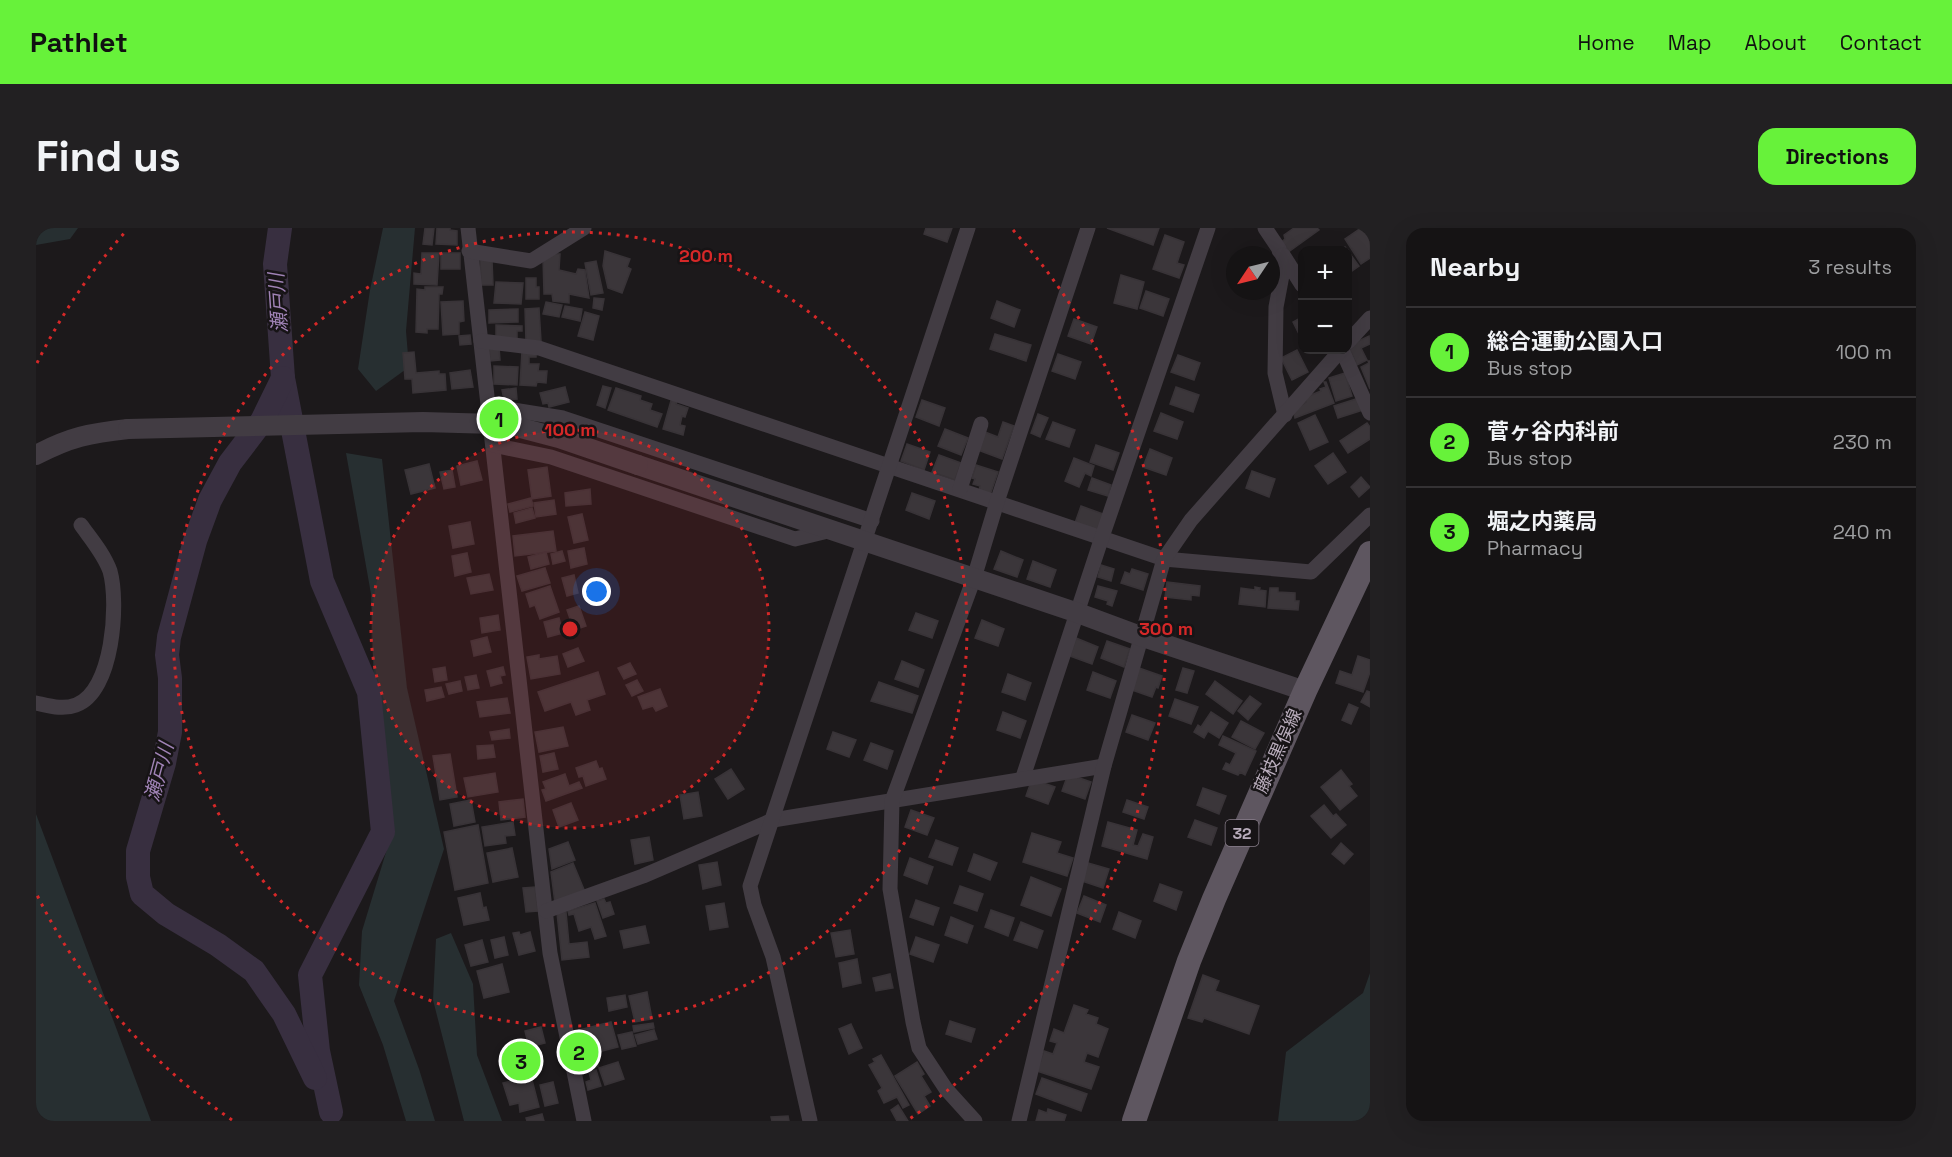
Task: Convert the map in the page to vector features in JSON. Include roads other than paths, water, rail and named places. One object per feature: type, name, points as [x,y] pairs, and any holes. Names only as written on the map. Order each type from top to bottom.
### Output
[{"type":"main road","name":"藤枝黒俣線","points":[[1134,1121],[1193,951],[1236,847],[1305,691],[1370,554]]},
{"type":"street","points":[[468,228],[550,953],[584,1121]]},
{"type":"street","points":[[469,251],[531,261],[584,228]]},
{"type":"street","points":[[810,1121],[774,957],[754,905],[750,886],[968,228]]},
{"type":"street","points":[[975,1121],[946,1089],[919,1048],[890,889],[892,801],[974,578],[1089,228]]},
{"type":"street","points":[[1023,777],[1208,228]]},
{"type":"street","points":[[1264,228],[1277,246]]},
{"type":"street","points":[[1280,251],[1298,279]]},
{"type":"street","points":[[1280,254],[1283,270],[1280,286]]},
{"type":"street","points":[[1277,300],[1275,373],[1285,415]]},
{"type":"street","points":[[1352,337],[1370,318]]},
{"type":"street","points":[[481,341],[539,348],[1164,559],[1311,572],[1370,515]]},
{"type":"street","points":[[1018,1121],[1104,766],[1164,559],[1191,520],[1338,354]]},
{"type":"street","points":[[1343,354],[1370,413]]},
{"type":"street","points":[[488,406],[563,418],[872,521]]},
{"type":"street","points":[[36,455],[58,444],[90,433],[128,429],[423,422],[495,424],[517,427],[559,438],[1305,691]]},
{"type":"street","points":[[960,489],[981,423]]},
{"type":"street","points":[[493,446],[551,457],[795,539],[832,530]]},
{"type":"street","points":[[36,703],[64,708],[78,705],[90,698],[106,665],[112,636],[113,595],[110,572],[103,555],[81,525]]},
{"type":"street","points":[[546,911],[643,876],[773,820],[1023,777],[1104,766]]},
{"type":"waterway","name":"瀬戸川","points":[[280,228],[275,264],[283,378],[322,581],[369,692],[383,832],[310,975],[318,1051],[331,1112]]},
{"type":"waterway","name":"瀬戸川","points":[[283,378],[262,421],[230,463],[210,500],[195,541],[169,637],[167,655],[170,678],[170,732],[164,763],[138,851],[138,877],[142,894],[166,914],[218,945],[254,971],[284,1014],[315,1078]]},
{"type":"place","name":"総合運動公園入口","points":[[499,419]]},
{"type":"place","name":"菅ヶ谷内科前","points":[[579,1052]]},
{"type":"place","name":"堀之内薬局","points":[[521,1061]]}]
